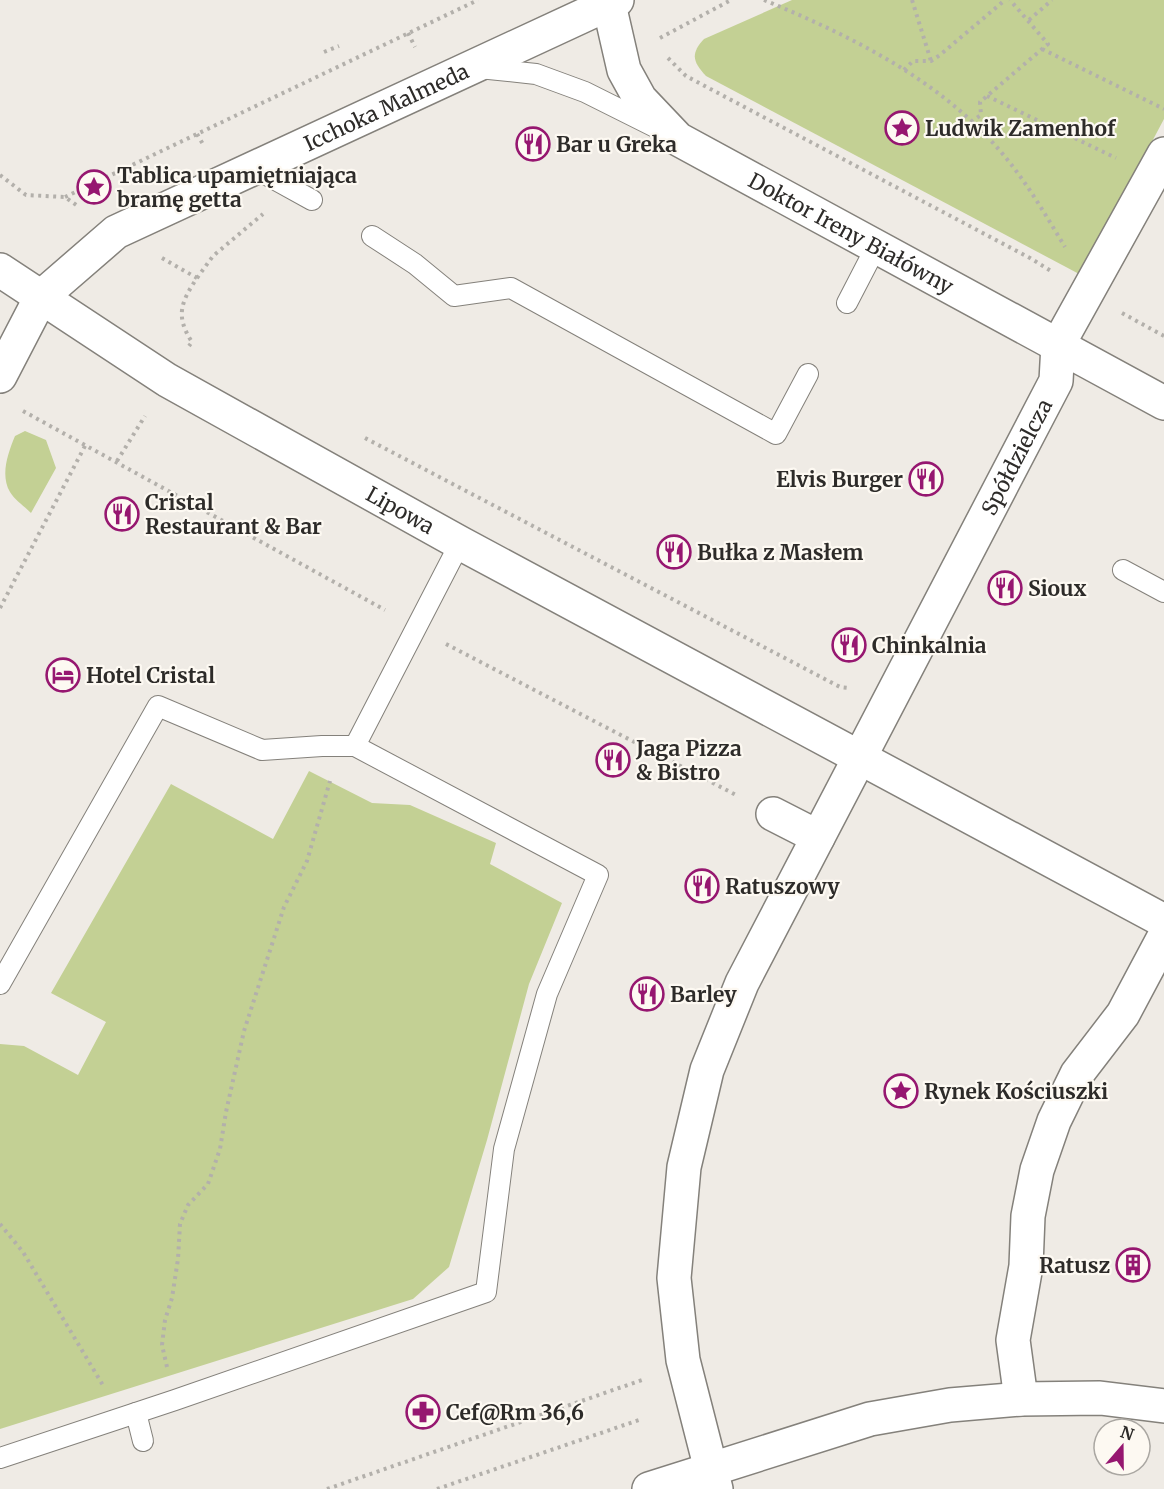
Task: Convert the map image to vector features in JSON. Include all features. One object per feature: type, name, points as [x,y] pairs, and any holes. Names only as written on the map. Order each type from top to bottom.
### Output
[{"type":"street","name":"Icchoka Malmeda","points":[[41,297],[117,232],[474,68],[611,1]]},
{"type":"street","name":"Doktor Ireny Białówny","points":[[611,1],[624,70],[639,99],[678,139],[1164,403]]},
{"type":"street","name":"Spółdzielcza","points":[[860,757],[1056,381],[1058,345],[1159,164]]},
{"type":"street","name":"Lipowa","points":[[0,270],[167,380],[460,543],[860,757]]},
{"type":"street","points":[[0,376],[41,297]]},
{"type":"street","points":[[713,1479],[683,1360],[674,1278],[684,1167],[707,1070],[741,983],[860,757],[1164,921]]},
{"type":"street","points":[[773,814],[818,837]]},
{"type":"street","points":[[1021,1399],[1013,1340],[1026,1266],[1028,1216],[1037,1170],[1054,1121],[1077,1074],[1123,1014],[1164,937]]},
{"type":"street","points":[[653,1487],[713,1479],[870,1419],[950,1406],[1021,1399],[1100,1398],[1164,1406]]},
{"type":"lane","points":[[474,68],[536,74],[585,92],[678,139]]},
{"type":"lane","points":[[254,168],[305,196]]},
{"type":"lane","points":[[372,236],[414,264],[453,296],[511,288],[776,434],[808,374]]},
{"type":"lane","points":[[847,303],[876,246]]},
{"type":"lane","points":[[355,746],[460,543]]},
{"type":"lane","points":[[1123,570],[1164,592]]},
{"type":"lane","points":[[0,984],[158,706],[262,750],[355,746],[598,875],[547,994],[507,1138],[486,1292],[0,1458]]},
{"type":"lane","points":[[129,1415],[143,1441]]},
{"type":"path","points":[[0,175],[26,195],[65,197],[478,0]]},
{"type":"path","points":[[652,43],[730,0]]},
{"type":"path","points":[[764,0],[845,36],[904,70],[941,96],[971,122],[1002,153],[1034,195],[1066,249],[1087,294]]},
{"type":"path","points":[[912,0],[931,61]]},
{"type":"path","points":[[971,122],[981,115],[980,102],[1048,44],[1010,0]]},
{"type":"path","points":[[1029,20],[1052,0]]},
{"type":"path","points":[[904,70],[913,61],[931,61],[1003,1]]},
{"type":"path","points":[[324,52],[339,46]]},
{"type":"path","points":[[1042,49],[1164,109]]},
{"type":"path","points":[[661,51],[686,76],[1030,258],[1087,294]]},
{"type":"path","points":[[987,96],[1125,162],[1159,164]]},
{"type":"path","points":[[201,348],[192,342],[183,328],[181,314],[184,297],[197,278],[213,256],[269,209],[305,196]]},
{"type":"path","points":[[65,197],[117,232],[197,278]]},
{"type":"path","points":[[117,461],[192,342]]},
{"type":"path","points":[[19,409],[416,627],[773,814]]},
{"type":"path","points":[[364,438],[840,687],[892,692]]},
{"type":"path","points":[[0,608],[86,444]]},
{"type":"path","points":[[162,1345],[178,1259],[180,1224],[188,1205],[208,1184],[220,1149],[244,1030],[284,907],[307,861],[329,782],[355,746]]},
{"type":"path","points":[[0,1224],[23,1252],[129,1415]]},
{"type":"path","points":[[327,1489],[654,1376]]},
{"type":"path","points":[[437,1489],[639,1420]]},
{"type":"green space","points":[[792,0],[1164,0],[1164,119],[1081,275],[706,76],[695,58],[697,49],[704,39]]},
{"type":"green space","points":[[25,431],[46,440],[56,468],[31,513],[10,492],[5,471],[15,436]]},
{"type":"green space","points":[[309,771],[372,803],[410,805],[496,843],[490,864],[562,903],[529,984],[487,1140],[449,1267],[413,1299],[0,1429],[0,1044],[24,1046],[78,1075],[106,1022],[51,993],[171,784],[273,839]]},
{"type":"place","name":"Ludwik Zamenhof","points":[[902,128]]},
{"type":"place","name":"Bar u Greka","points":[[533,144]]},
{"type":"place","name":"Tablica upamiętniająca bramę getta","points":[[94,187]]},
{"type":"place","name":"Elvis Burger","points":[[926,479]]},
{"type":"place","name":"Cristal Restaurant & Bar","points":[[122,514]]},
{"type":"place","name":"Bułka z Masłem","points":[[674,552]]},
{"type":"place","name":"Sioux","points":[[1005,588]]},
{"type":"place","name":"Chinkalnia","points":[[849,645]]},
{"type":"place","name":"Hotel Cristal","points":[[63,675]]},
{"type":"place","name":"Jaga Pizza & Bistro","points":[[613,760]]},
{"type":"place","name":"Ratuszowy","points":[[702,886]]},
{"type":"place","name":"Barley","points":[[647,994]]},
{"type":"place","name":"Rynek Kościuszki","points":[[901,1091]]},
{"type":"place","name":"Ratusz","points":[[1133,1265]]},
{"type":"place","name":"Cef@Rm 36,6","points":[[423,1412]]}]
